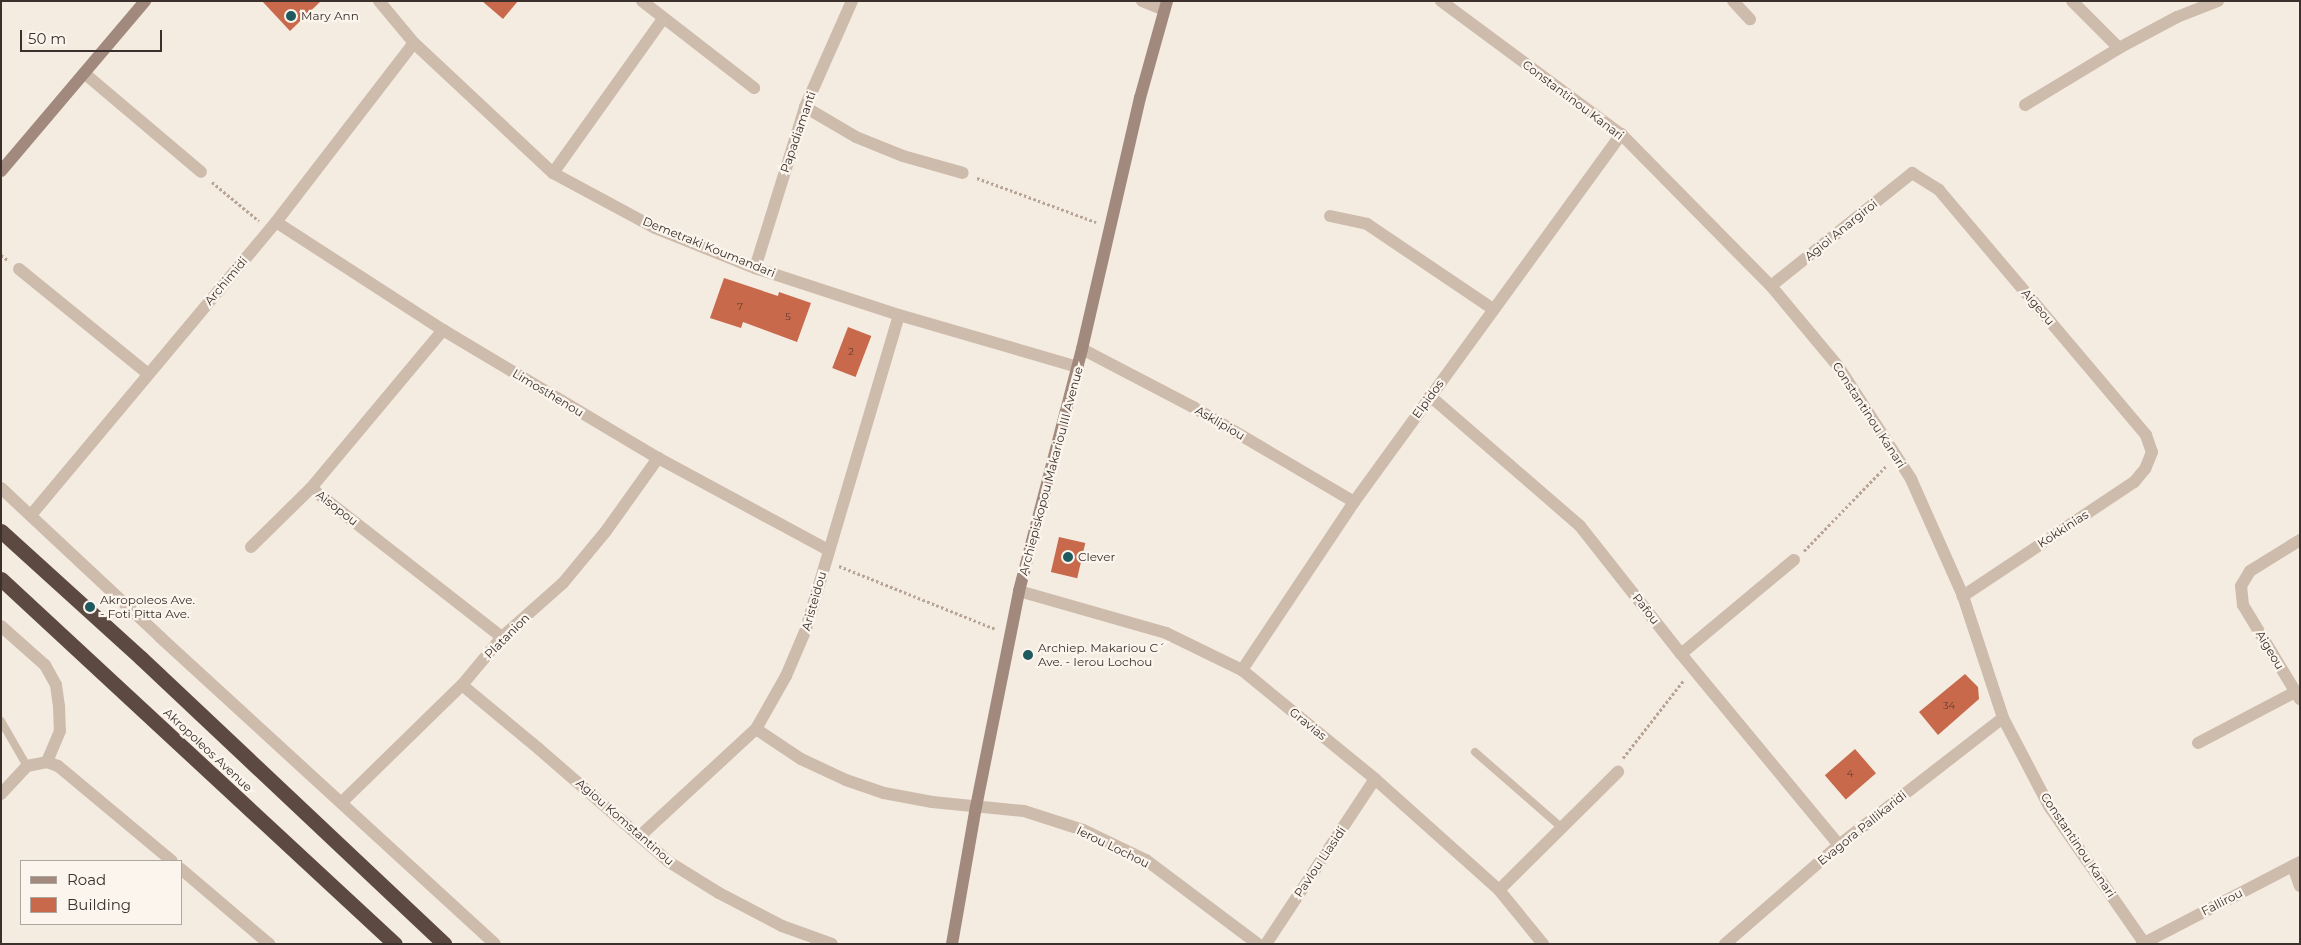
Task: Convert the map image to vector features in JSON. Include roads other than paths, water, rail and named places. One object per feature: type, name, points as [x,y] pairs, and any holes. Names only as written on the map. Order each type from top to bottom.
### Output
[{"type":"highway","name":"Akropoleos Avenue","points":[[1,531],[141,658],[444,944]]},
{"type":"highway","name":"Akropoleos Avenue","points":[[1,579],[395,944]]},
{"type":"main road","points":[[1,171],[144,1]]},
{"type":"main road","name":"Archiepiskopou Makariou III Avenue","points":[[952,944],[976,807],[1019,592],[1078,367],[1140,98],[1166,6]]},
{"type":"street","name":"Demetraki Koumandari","points":[[379,1],[414,43],[553,173],[655,228],[755,268],[899,315],[1078,367]]},
{"type":"street","points":[[642,1],[754,88]]},
{"type":"street","name":"Papadiamanti","points":[[755,268],[804,107],[852,1]]},
{"type":"street","points":[[1142,1],[1166,6]]},
{"type":"street","name":"Constantinou Kanari","points":[[1441,1],[1621,134],[1770,286],[1838,366],[1911,480],[1962,596],[2003,718],[2049,806],[2144,943]]},
{"type":"street","points":[[1732,1],[1750,19]]},
{"type":"street","points":[[2072,1],[2118,48]]},
{"type":"street","points":[[2025,105],[2118,48],[2176,17],[2218,1]]},
{"type":"street","points":[[553,173],[664,18]]},
{"type":"street","name":"Archimidi","points":[[31,515],[273,226],[414,43]]},
{"type":"street","points":[[84,73],[201,172]]},
{"type":"street","points":[[804,107],[864,140],[903,156],[963,173]]},
{"type":"street","name":"Elpidos","points":[[1242,670],[1354,502],[1621,134]]},
{"type":"street","name":"Agioi Anargiroi","points":[[1770,286],[1912,173]]},
{"type":"street","name":"Aigeou","points":[[1912,173],[1938,190],[1945,197],[2146,435],[2152,452]]},
{"type":"street","points":[[1330,216],[1367,224],[1493,308]]},
{"type":"street","name":"Limosthenou","points":[[273,226],[658,458],[827,555]]},
{"type":"street","points":[[19,270],[148,374]]},
{"type":"street","name":"Aristeidou","points":[[641,835],[756,729],[786,676],[806,629],[899,315]]},
{"type":"street","name":"Aisopou","points":[[443,330],[311,488],[502,638]]},
{"type":"street","name":"Asklipiou","points":[[1082,349],[1193,407],[1354,502]]},
{"type":"street","name":"Pafou","points":[[1430,396],[1580,526],[1681,654],[1839,845]]},
{"type":"street","name":"Kokkinias","points":[[1962,596],[2134,482],[2145,469],[2152,452]]},
{"type":"street","name":"Platanion","points":[[342,802],[462,685],[502,638],[563,583],[606,531],[658,458]]},
{"type":"street","points":[[1,488],[160,637],[495,944]]},
{"type":"street","points":[[252,547],[311,488]]},
{"type":"street","name":"Aigeou","points":[[2298,696],[2243,605],[2241,586],[2250,571],[2300,540]]},
{"type":"street","points":[[1681,654],[1794,560]]},
{"type":"street","name":"Gravias","points":[[1019,592],[1166,633],[1242,670],[1375,779],[1499,890],[1543,944]]},
{"type":"street","points":[[1,626],[45,665],[56,685],[60,706],[60,731],[47,762]]},
{"type":"street","name":"Agiou Komstantinou","points":[[462,685],[641,835],[670,862],[719,894],[782,926],[832,944]]},
{"type":"street","points":[[2198,743],[2298,696]]},
{"type":"street","name":"Evagora Pallikaridi","points":[[1725,944],[1839,845],[2003,718]]},
{"type":"street","name":"Ierou Lochou","points":[[756,729],[801,759],[846,780],[884,793],[932,802],[1033,814],[1083,830],[1146,860],[1258,944]]},
{"type":"street","points":[[1,794],[27,766],[47,762],[68,772],[171,860]]},
{"type":"street","points":[[1499,890],[1561,826],[1618,772]]},
{"type":"street","name":"Pavlou Liasidi","points":[[1266,944],[1375,779]]},
{"type":"street","points":[[2296,864],[2300,886]]},
{"type":"street","name":"Fallirou","points":[[2144,943],[2296,864]]},
{"type":"street","points":[[182,870],[269,944]]},
{"type":"lane","points":[[1,721],[27,766]]},
{"type":"lane","points":[[1475,752],[1561,826]]},
{"type":"place","name":"Mary Ann","points":[[291,16]]},
{"type":"place","name":"Clever","points":[[1068,557]]},
{"type":"place","name":"Akropoleos Ave. - Foti Pitta Ave.","points":[[90,607]]},
{"type":"place","name":"Archiep. Makariou C´ Ave. - Ierou Lochou","points":[[1028,655]]}]
